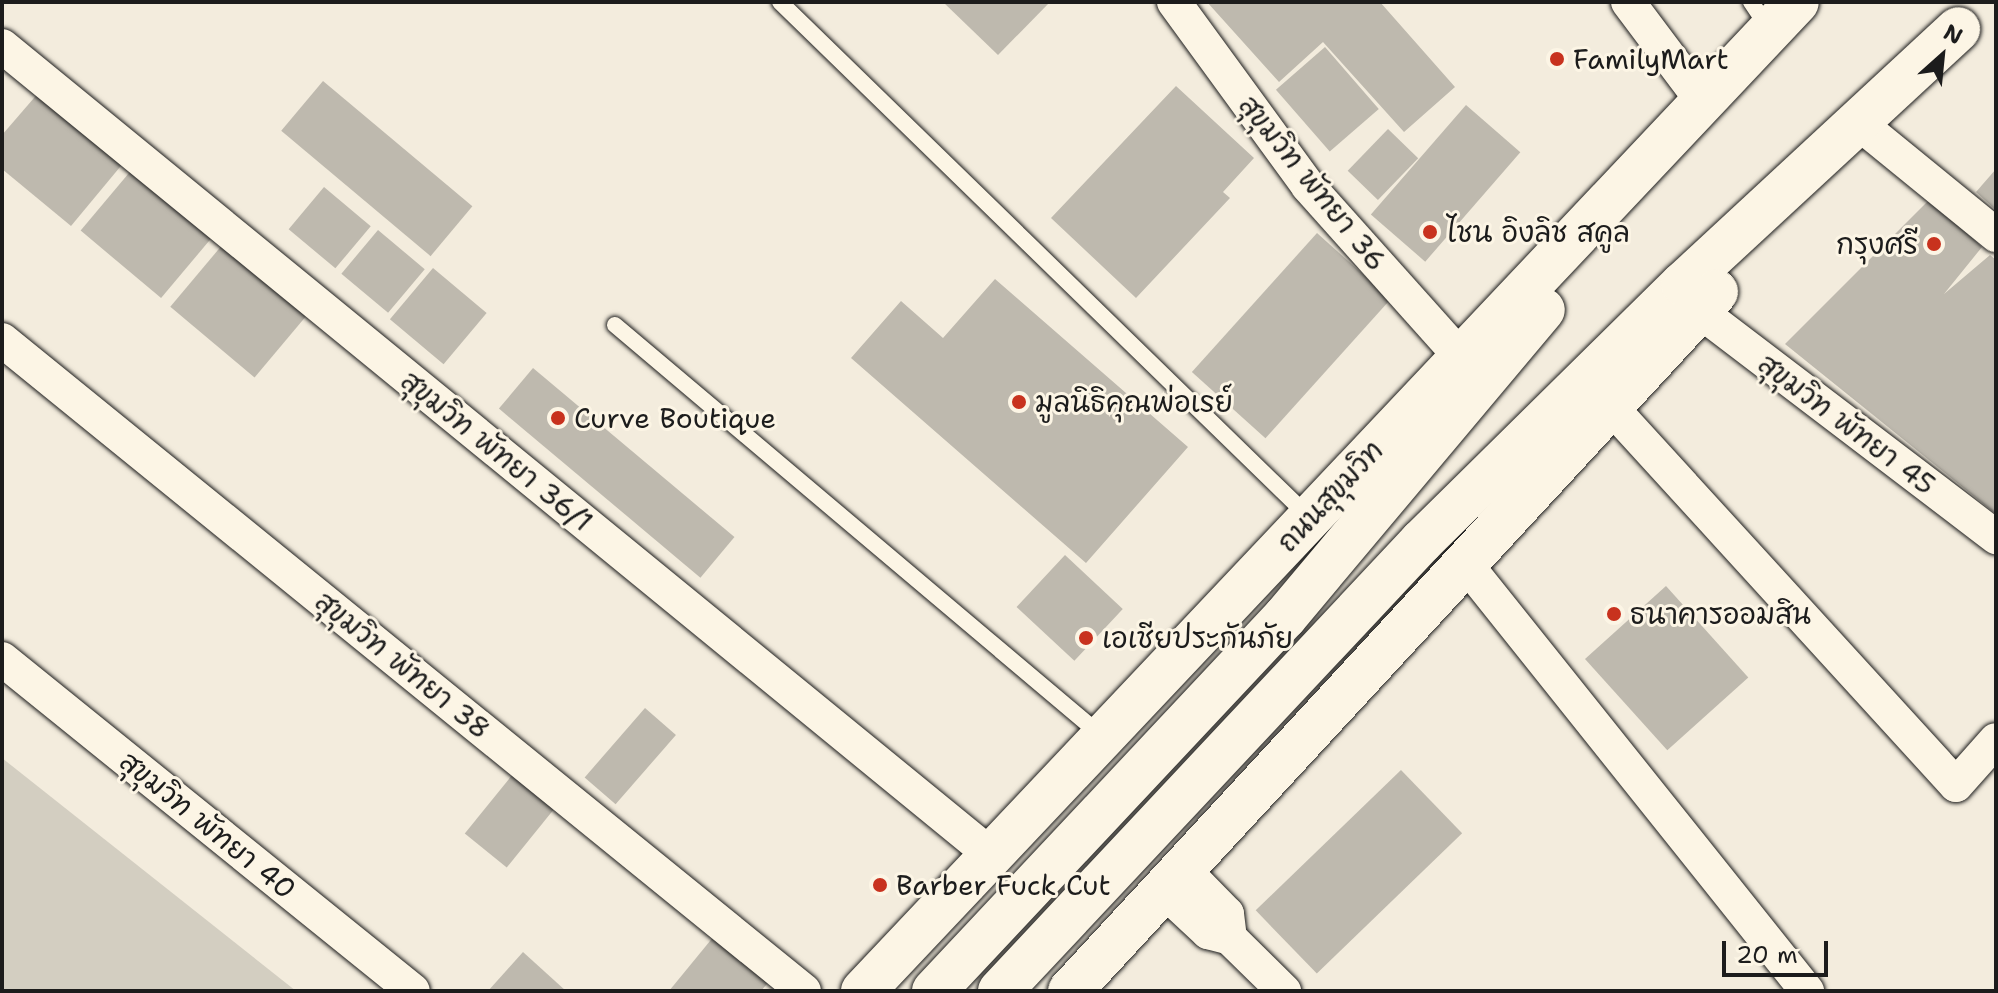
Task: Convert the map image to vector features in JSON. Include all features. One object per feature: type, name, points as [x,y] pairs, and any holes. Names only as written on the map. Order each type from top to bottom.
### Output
[{"type":"highway","name":"ถนนสุขุมวิท","points":[[934,991],[1285,617],[1803,2]]},
{"type":"highway","name":"ถนนสุขุมวิท","points":[[863,991],[1703,102],[1773,11]]},
{"type":"highway","points":[[1070,991],[1971,16]]},
{"type":"highway","points":[[1000,991],[1421,542],[1683,284],[1971,16]]},
{"type":"street","name":"สุขุมวิท พัทยา 36","points":[[1174,2],[1308,186],[1461,357]]},
{"type":"street","points":[[1628,2],[1703,102]]},
{"type":"street","name":"สุขุมวิท พัทยา 36/1","points":[[2,46],[991,855]]},
{"type":"street","points":[[1866,129],[1996,235]]},
{"type":"street","name":"สุขุมวิท พัทยา 45","points":[[1698,310],[1996,537]]},
{"type":"street","name":"สุขุมวิท พัทยา 38","points":[[2,340],[804,991]]},
{"type":"street","points":[[1610,406],[1956,785],[1996,740]]},
{"type":"street","points":[[1465,563],[1807,991]]},
{"type":"street","name":"สุขุมวิท พัทยา 40","points":[[2,659],[413,991]]},
{"type":"street","points":[[1173,879],[1227,914],[1230,938],[1284,991]]},
{"type":"lane","points":[[780,2],[1310,518]]},
{"type":"lane","points":[[615,325],[1103,737]]},
{"type":"shaded area","points":[[2,758],[296,991],[2,991]]},
{"type":"building","points":[[943,2],[1050,2],[998,55]]},
{"type":"building","points":[[1207,2],[1380,2],[1455,87],[1404,132],[1323,42],[1279,82]]},
{"type":"building","points":[[1325,47],[1379,109],[1330,152],[1276,90]]},
{"type":"building","points":[[323,81],[472,206],[431,256],[281,131]]},
{"type":"building","points":[[1176,86],[1254,158],[1223,192],[1230,198],[1136,298],[1051,218]]},
{"type":"building","points":[[40,91],[125,161],[71,226],[2,169],[2,135]]},
{"type":"building","points":[[1466,105],[1520,152],[1425,262],[1371,214]]},
{"type":"building","points":[[1388,129],[1418,158],[1378,200],[1348,171]]},
{"type":"building","points":[[134,167],[214,234],[161,298],[81,231]]},
{"type":"building","points":[[1996,169],[1996,210],[1976,192]]},
{"type":"building","points":[[324,187],[371,226],[335,268],[289,229]]},
{"type":"building","points":[[1930,199],[1982,247],[1944,294],[1990,255],[1996,260],[1996,514],[1785,344]]},
{"type":"building","points":[[378,230],[425,269],[388,313],[341,274]]},
{"type":"building","points":[[1317,233],[1391,299],[1265,438],[1192,372]]},
{"type":"building","points":[[223,244],[307,315],[255,378],[170,307]]},
{"type":"building","points":[[433,268],[487,313],[444,364],[390,319]]},
{"type":"building","name":"มูลนิธิคุณพ่อเรย์","points":[[995,279],[1188,447],[1086,563],[851,358],[901,301],[943,338]]},
{"type":"building","points":[[533,368],[734,537],[700,578],[499,409]]},
{"type":"building","points":[[1065,555],[1123,609],[1074,661],[1017,607]]},
{"type":"building","points":[[1666,586],[1748,677],[1667,750],[1585,659]]},
{"type":"building","points":[[645,708],[676,735],[616,804],[585,777]]},
{"type":"building","points":[[517,769],[559,803],[507,867],[465,834]]},
{"type":"building","points":[[1401,770],[1462,833],[1317,974],[1256,910]]},
{"type":"building","points":[[719,930],[774,976],[761,991],[669,991]]},
{"type":"building","points":[[523,952],[566,991],[488,991]]},
{"type":"place","name":"FamilyMart","points":[[1557,59]]},
{"type":"place","name":"ไชน อิงลิช สคูล","points":[[1430,232]]},
{"type":"place","name":"กรุงศรี","points":[[1934,244]]},
{"type":"place","name":"มูลนิธิคุณพ่อเรย์","points":[[1019,402]]},
{"type":"place","name":"Curve Boutique","points":[[558,418]]},
{"type":"place","name":"ธนาคารออมสิน","points":[[1614,614]]},
{"type":"place","name":"เอเชียประกันภัย","points":[[1086,638]]},
{"type":"place","name":"Barber Fuck Cut","points":[[880,885]]}]
